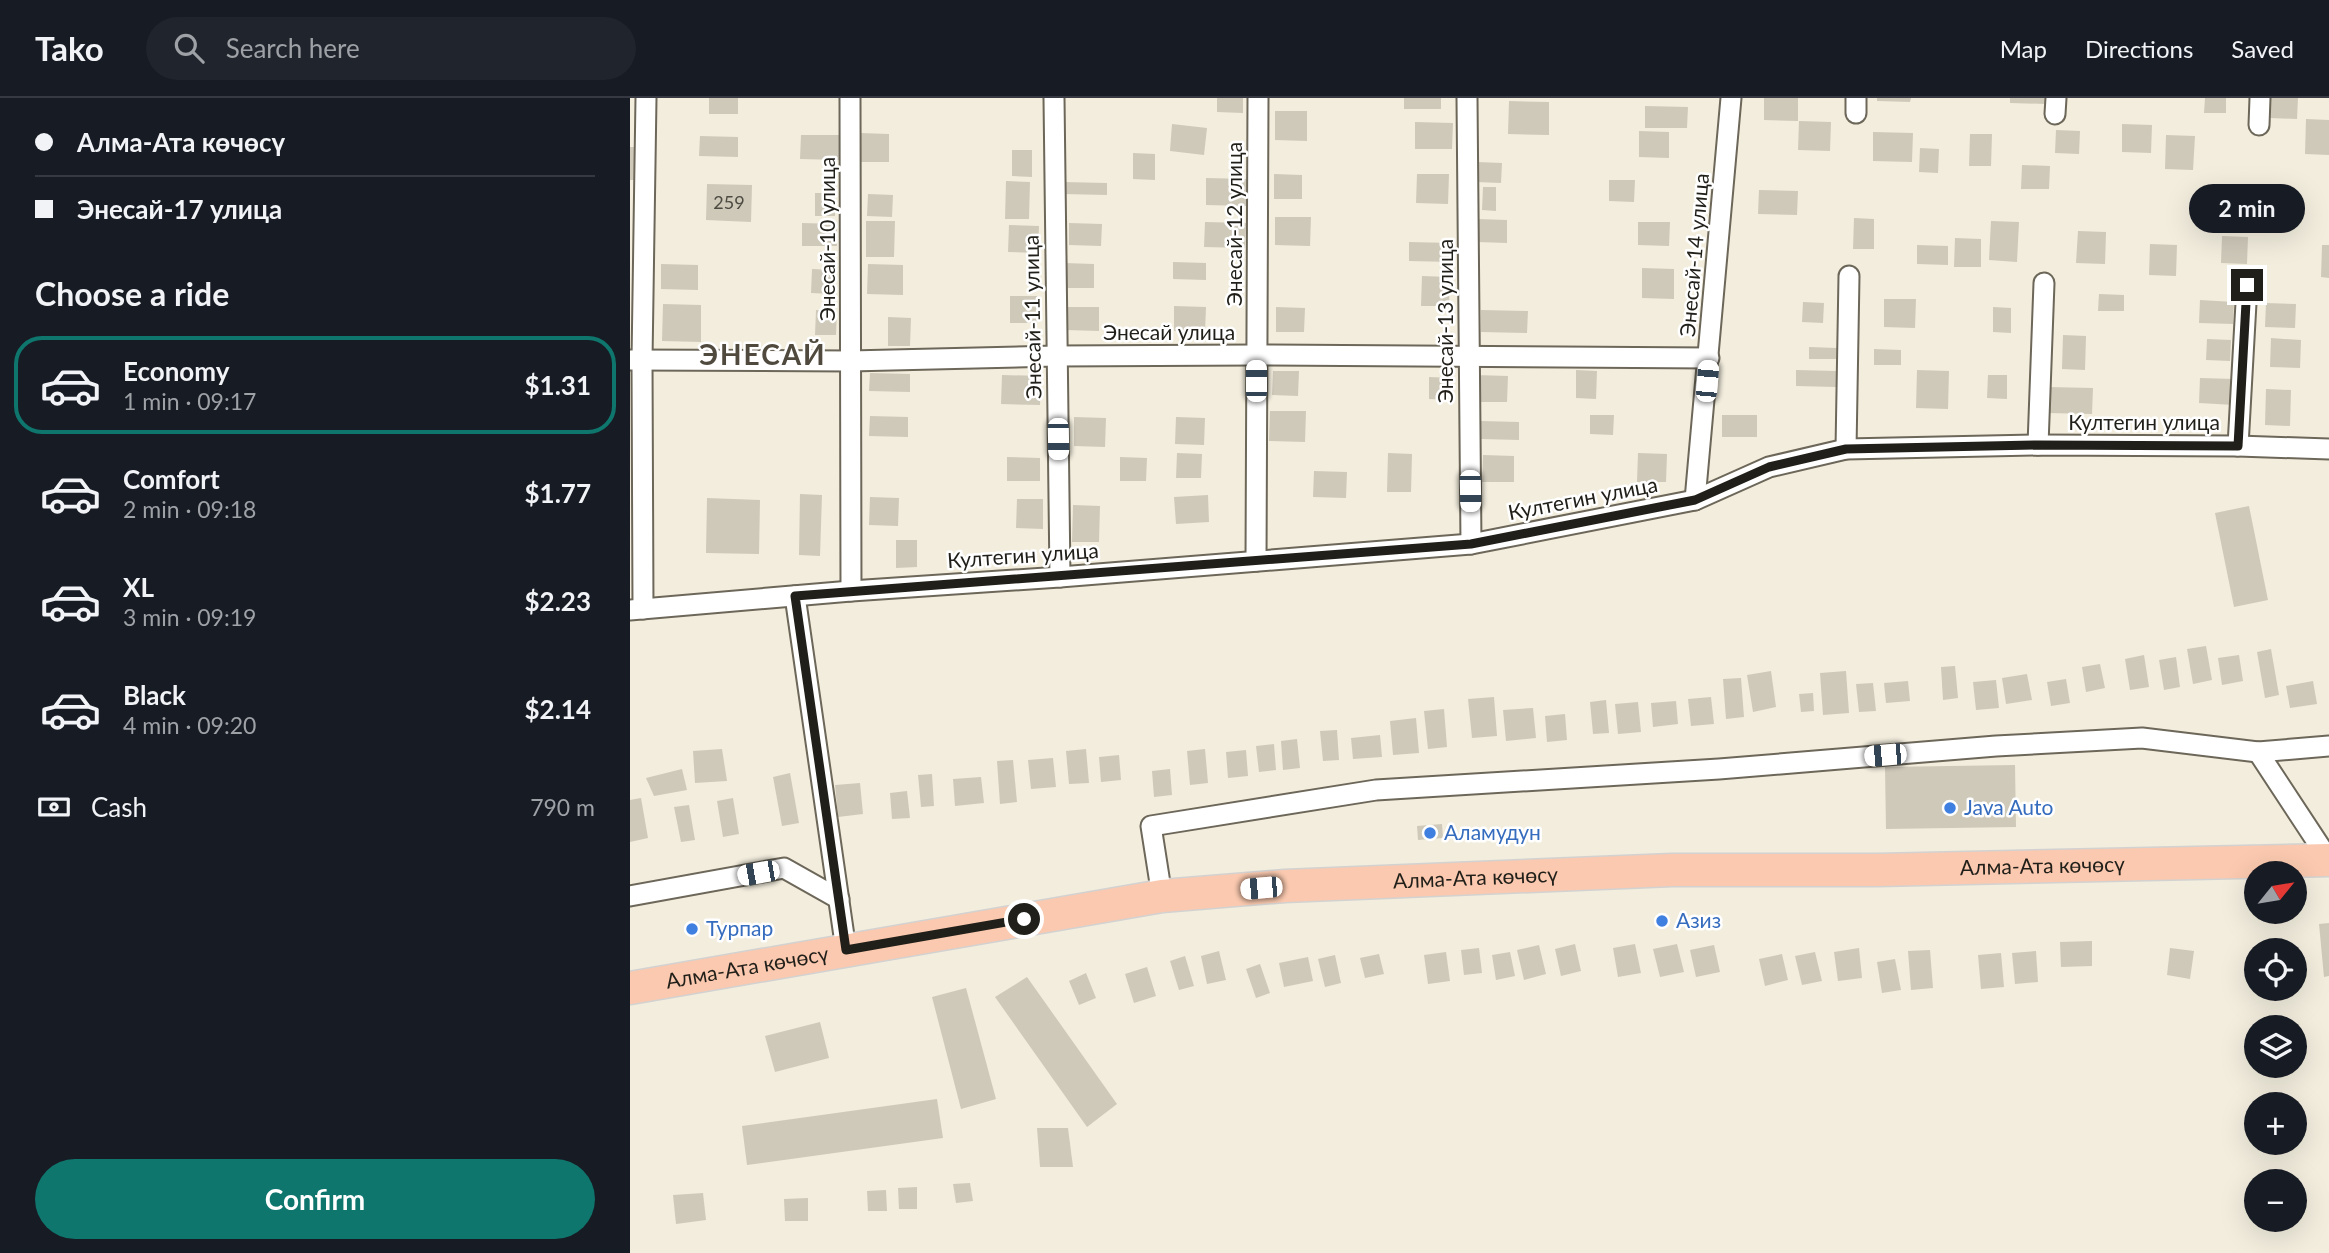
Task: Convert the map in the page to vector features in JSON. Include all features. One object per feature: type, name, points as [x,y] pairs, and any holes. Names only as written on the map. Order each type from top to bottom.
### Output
[{"type":"main road","name":"Алма-Ата көчөсү","points":[[630,988],[1162,896],[1285,886],[1672,870],[1878,870],[2329,860]]},
{"type":"street","points":[[637,609],[636,360],[646,98]]},
{"type":"street","name":"Энесай-10 улица","points":[[850,98],[851,591]]},
{"type":"street","name":"Энесай-11 улица","points":[[1054,98],[1060,577]]},
{"type":"street","name":"Энесай-12 улица","points":[[1256,561],[1258,98]]},
{"type":"street","name":"Энесай-13 улица","points":[[1467,98],[1471,544]]},
{"type":"street","name":"Энесай-14 улица","points":[[1695,500],[1731,98]]},
{"type":"street","points":[[2259,125],[2260,98]]},
{"type":"street","points":[[1846,449],[1849,276]]},
{"type":"street","points":[[2038,445],[2045,283]]},
{"type":"street","points":[[2238,446],[2247,285]]},
{"type":"street","name":"Энесай улица","points":[[636,360],[850,361],[1256,355],[1709,358]]},
{"type":"street","name":"Култегин улица","points":[[637,609],[1471,544],[1695,500],[1769,467],[1846,449],[2038,445],[2329,449]]},
{"type":"street","points":[[795,596],[846,950]]},
{"type":"street","points":[[1162,896],[1151,826],[1376,790],[1719,769],[1996,746],[2142,738],[2258,752],[2329,746]]},
{"type":"street","points":[[2258,752],[2329,860]]},
{"type":"street","points":[[630,896],[784,868],[839,900]]},
{"type":"building","points":[[709,98],[738,98],[738,114],[709,114]]},
{"type":"building","points":[[1217,98],[1243,98],[1243,113],[1217,112]]},
{"type":"building","points":[[1404,98],[1441,98],[1441,109],[1404,109]]},
{"type":"building","points":[[1764,98],[1798,98],[1798,121],[1764,120]]},
{"type":"building","points":[[1877,98],[1911,98],[1910,102],[1877,101]]},
{"type":"building","points":[[2010,98],[2046,98],[2046,104],[2010,103]]},
{"type":"building","points":[[2205,98],[2226,98],[2226,113],[2204,113]]},
{"type":"building","points":[[2271,98],[2298,98],[2297,119],[2270,118]]},
{"type":"building","points":[[1509,101],[1549,102],[1549,135],[1508,134]]},
{"type":"building","points":[[1645,106],[1688,107],[1687,128],[1645,128]]},
{"type":"building","points":[[1275,111],[1307,111],[1307,141],[1275,140]]},
{"type":"building","points":[[2306,119],[2329,120],[2329,155],[2305,154]]},
{"type":"building","points":[[1799,121],[1831,122],[1830,151],[1798,150]]},
{"type":"building","points":[[1415,122],[1453,123],[1452,149],[1415,149]]},
{"type":"building","points":[[1172,124],[1207,128],[1204,155],[1170,151]]},
{"type":"building","points":[[2122,124],[2152,125],[2151,153],[2122,152]]},
{"type":"building","points":[[2056,130],[2080,131],[2079,154],[2055,153]]},
{"type":"building","points":[[1639,131],[1669,132],[1669,158],[1639,157]]},
{"type":"building","points":[[1873,132],[1913,133],[1912,162],[1873,161]]},
{"type":"building","points":[[860,133],[889,134],[889,162],[860,162]]},
{"type":"building","points":[[1970,134],[1992,134],[1991,166],[1969,166]]},
{"type":"building","points":[[801,135],[841,135],[840,160],[800,159]]},
{"type":"building","points":[[2166,135],[2195,136],[2193,170],[2165,169]]},
{"type":"building","points":[[700,136],[738,137],[738,157],[699,156]]},
{"type":"building","points":[[630,147],[635,147],[634,180],[630,180]]},
{"type":"building","points":[[1920,148],[1939,149],[1938,173],[1919,172]]},
{"type":"building","points":[[1012,150],[1032,150],[1032,177],[1012,176]]},
{"type":"building","points":[[1133,153],[1155,154],[1155,180],[1133,179]]},
{"type":"building","points":[[1477,162],[1502,163],[1501,183],[1476,182]]},
{"type":"building","points":[[2022,165],[2050,166],[2049,189],[2021,189]]},
{"type":"building","points":[[1274,174],[1302,175],[1302,199],[1274,199]]},
{"type":"building","points":[[1417,174],[1449,174],[1448,204],[1416,203]]},
{"type":"building","points":[[1206,178],[1248,179],[1247,206],[1206,205]]},
{"type":"building","points":[[1609,180],[1635,180],[1634,202],[1609,201]]},
{"type":"building","points":[[1006,181],[1030,182],[1029,219],[1005,219]]},
{"type":"building","points":[[1063,182],[1107,183],[1107,195],[1062,194]]},
{"type":"building","points":[[707,184],[752,185],[751,222],[706,220]]},
{"type":"building","points":[[1483,187],[1496,187],[1496,211],[1482,210]]},
{"type":"building","points":[[1759,190],[1798,191],[1797,215],[1758,214]]},
{"type":"building","points":[[815,193],[835,193],[835,216],[815,216]]},
{"type":"building","points":[[868,194],[893,195],[892,217],[867,216]]},
{"type":"building","points":[[1275,217],[1311,217],[1310,246],[1275,245]]},
{"type":"building","points":[[1854,218],[1874,219],[1874,249],[1853,249]]},
{"type":"building","points":[[1477,219],[1507,220],[1507,243],[1477,242]]},
{"type":"building","points":[[866,221],[895,221],[894,257],[866,257]]},
{"type":"building","points":[[1991,221],[2019,222],[2017,262],[1989,260]]},
{"type":"building","points":[[1205,222],[1246,223],[1245,248],[1204,247]]},
{"type":"building","points":[[1638,222],[1670,222],[1669,246],[1638,245]]},
{"type":"building","points":[[802,223],[837,224],[837,246],[802,246]]},
{"type":"building","points":[[1069,223],[1102,224],[1101,246],[1069,245]]},
{"type":"building","points":[[1009,225],[1039,226],[1038,253],[1008,252]]},
{"type":"building","points":[[2078,231],[2106,232],[2105,264],[2076,263]]},
{"type":"building","points":[[2222,236],[2248,237],[2247,264],[2221,263]]},
{"type":"building","points":[[1955,238],[1981,239],[1981,267],[1954,267]]},
{"type":"building","points":[[1409,242],[1452,243],[1452,262],[1409,261]]},
{"type":"building","points":[[2150,244],[2177,245],[2176,276],[2149,275]]},
{"type":"building","points":[[1917,245],[1948,246],[1948,265],[1917,264]]},
{"type":"building","points":[[2322,245],[2329,245],[2329,278],[2321,277]]},
{"type":"building","points":[[1173,262],[1206,263],[1206,280],[1173,279]]},
{"type":"building","points":[[1064,263],[1094,264],[1094,288],[1063,288]]},
{"type":"building","points":[[661,264],[698,265],[698,290],[661,289]]},
{"type":"building","points":[[868,264],[903,265],[903,295],[867,294]]},
{"type":"building","points":[[1642,268],[1674,269],[1674,299],[1642,298]]},
{"type":"building","points":[[812,269],[833,270],[832,294],[811,293]]},
{"type":"building","points":[[1422,276],[1450,277],[1449,306],[1421,306]]},
{"type":"building","points":[[2099,294],[2124,295],[2124,311],[2098,311]]},
{"type":"building","points":[[1010,296],[1037,296],[1037,323],[1010,323]]},
{"type":"building","points":[[1884,299],[1916,299],[1915,328],[1884,327]]},
{"type":"building","points":[[2200,300],[2234,302],[2233,324],[2199,323]]},
{"type":"building","points":[[1803,302],[1824,303],[1823,323],[1802,322]]},
{"type":"building","points":[[2266,303],[2296,304],[2295,328],[2265,327]]},
{"type":"building","points":[[663,304],[701,305],[701,342],[662,341]]},
{"type":"building","points":[[1174,306],[1206,307],[1205,332],[1174,331]]},
{"type":"building","points":[[1067,307],[1099,307],[1099,331],[1066,330]]},
{"type":"building","points":[[1276,307],[1305,308],[1304,332],[1276,332]]},
{"type":"building","points":[[1993,307],[2011,308],[2011,333],[1993,332]]},
{"type":"building","points":[[816,310],[837,311],[836,335],[815,335]]},
{"type":"building","points":[[1481,310],[1528,311],[1527,333],[1481,332]]},
{"type":"building","points":[[888,317],[911,318],[910,346],[888,346]]},
{"type":"building","points":[[2063,335],[2086,336],[2085,370],[2062,369]]},
{"type":"building","points":[[2271,338],[2301,340],[2300,368],[2270,367]]},
{"type":"building","points":[[2207,339],[2231,340],[2230,361],[2206,360]]},
{"type":"building","points":[[1809,347],[1837,348],[1837,359],[1809,359]]},
{"type":"building","points":[[1874,349],[1901,350],[1901,365],[1874,365]]},
{"type":"building","points":[[1576,370],[1597,371],[1596,399],[1576,398]]},
{"type":"building","points":[[1796,370],[1836,371],[1836,387],[1796,386]]},
{"type":"building","points":[[1917,370],[1949,371],[1948,409],[1916,408]]},
{"type":"building","points":[[1273,371],[1299,371],[1298,396],[1272,395]]},
{"type":"building","points":[[870,373],[910,374],[910,392],[869,391]]},
{"type":"building","points":[[1002,375],[1041,376],[1040,405],[1001,404]]},
{"type":"building","points":[[1475,375],[1508,376],[1507,402],[1475,402]]},
{"type":"building","points":[[1988,375],[2007,375],[2007,399],[1987,398]]},
{"type":"building","points":[[1429,377],[1452,378],[1451,400],[1429,399]]},
{"type":"building","points":[[2200,378],[2235,379],[2234,405],[2199,403]]},
{"type":"building","points":[[2048,387],[2093,388],[2092,414],[2047,413]]},
{"type":"building","points":[[2266,389],[2291,390],[2290,426],[2265,425]]},
{"type":"building","points":[[1270,411],[1306,411],[1305,442],[1269,441]]},
{"type":"building","points":[[1590,415],[1614,415],[1613,435],[1590,434]]},
{"type":"building","points":[[1722,415],[1757,415],[1757,437],[1722,437]]},
{"type":"building","points":[[870,416],[908,417],[908,437],[869,436]]},
{"type":"building","points":[[1074,417],[1106,418],[1105,447],[1074,446]]},
{"type":"building","points":[[1176,417],[1205,418],[1204,445],[1175,444]]},
{"type":"building","points":[[1481,421],[1519,422],[1519,440],[1481,439]]},
{"type":"building","points":[[1177,453],[1202,454],[1201,478],[1176,478]]},
{"type":"building","points":[[1388,453],[1412,454],[1411,492],[1387,492]]},
{"type":"building","points":[[1638,453],[1667,454],[1666,482],[1637,482]]},
{"type":"building","points":[[1483,455],[1514,456],[1514,482],[1482,482]]},
{"type":"building","points":[[1007,457],[1040,458],[1040,481],[1007,481]]},
{"type":"building","points":[[1120,457],[1147,458],[1146,481],[1120,481]]},
{"type":"building","points":[[1314,471],[1347,472],[1346,498],[1313,497]]},
{"type":"building","points":[[800,494],[822,495],[820,556],[799,555]]},
{"type":"building","points":[[1208,495],[1209,522],[1176,524],[1174,497]]},
{"type":"building","points":[[870,497],[899,498],[898,526],[869,525]]},
{"type":"building","points":[[707,498],[760,500],[759,554],[706,553]]},
{"type":"building","points":[[1017,499],[1043,499],[1043,529],[1016,528]]},
{"type":"building","points":[[1073,505],[1100,506],[1099,542],[1072,542]]},
{"type":"building","points":[[2249,506],[2268,600],[2234,607],[2215,513]]},
{"type":"building","points":[[896,540],[917,540],[917,567],[896,568]]},
{"type":"building","points":[[2206,646],[2212,680],[2193,684],[2187,649]]},
{"type":"building","points":[[2271,649],[2279,695],[2265,698],[2257,652]]},
{"type":"building","points":[[2144,655],[2149,687],[2130,690],[2125,659]]},
{"type":"building","points":[[2239,655],[2243,681],[2222,685],[2218,658]]},
{"type":"building","points":[[2176,657],[2180,687],[2164,690],[2159,660]]},
{"type":"building","points":[[2100,664],[2105,688],[2086,692],[2082,667]]},
{"type":"building","points":[[1955,666],[1958,698],[1943,700],[1941,667]]},
{"type":"building","points":[[1771,671],[1776,707],[1753,712],[1747,675]]},
{"type":"building","points":[[1846,671],[1849,713],[1823,715],[1820,673]]},
{"type":"building","points":[[2027,674],[2032,700],[2006,704],[2002,678]]},
{"type":"building","points":[[1741,678],[1744,717],[1726,719],[1723,679]]},
{"type":"building","points":[[2066,679],[2070,703],[2051,706],[2047,682]]},
{"type":"building","points":[[1996,680],[1999,708],[1976,710],[1973,682]]},
{"type":"building","points":[[1908,681],[1910,701],[1886,703],[1884,683]]},
{"type":"building","points":[[2313,681],[2317,704],[2290,708],[2286,686]]},
{"type":"building","points":[[1873,683],[1876,711],[1859,712],[1856,684]]},
{"type":"building","points":[[1813,693],[1814,711],[1801,712],[1799,694]]},
{"type":"building","points":[[1494,697],[1497,736],[1472,738],[1468,699]]},
{"type":"building","points":[[1711,697],[1714,724],[1691,726],[1688,699]]},
{"type":"building","points":[[1606,700],[1609,733],[1593,734],[1590,702]]},
{"type":"building","points":[[1676,701],[1678,724],[1653,727],[1651,703]]},
{"type":"building","points":[[1638,702],[1641,732],[1618,734],[1615,704]]},
{"type":"building","points":[[1533,708],[1536,738],[1506,741],[1503,710]]},
{"type":"building","points":[[1444,709],[1447,747],[1428,749],[1424,711]]},
{"type":"building","points":[[1565,714],[1567,740],[1547,742],[1545,716]]},
{"type":"building","points":[[1416,718],[1419,753],[1393,755],[1390,721]]},
{"type":"building","points":[[1337,730],[1339,760],[1323,761],[1320,731]]},
{"type":"building","points":[[1380,735],[1382,757],[1353,759],[1351,738]]},
{"type":"building","points":[[1297,739],[1300,768],[1283,770],[1281,741]]},
{"type":"building","points":[[1274,744],[1276,770],[1259,772],[1256,746]]},
{"type":"building","points":[[722,749],[727,781],[695,783],[693,751]]},
{"type":"building","points":[[1086,749],[1089,783],[1069,784],[1066,751]]},
{"type":"building","points":[[1205,749],[1208,783],[1190,785],[1187,751]]},
{"type":"building","points":[[1246,750],[1248,776],[1228,778],[1226,752]]},
{"type":"building","points":[[1119,755],[1121,780],[1101,782],[1099,757]]},
{"type":"building","points":[[1053,758],[1056,787],[1031,789],[1028,760]]},
{"type":"building","points":[[1013,760],[1017,802],[1000,804],[997,761]]},
{"type":"building","points":[[2015,765],[2016,827],[1886,829],[1885,767]]},
{"type":"building","points":[[682,769],[687,790],[654,796],[646,778]]},
{"type":"building","points":[[1170,769],[1172,795],[1154,797],[1152,771]]},
{"type":"building","points":[[790,773],[799,823],[782,826],[773,777]]},
{"type":"building","points":[[932,774],[934,806],[921,807],[918,775]]},
{"type":"building","points":[[981,777],[984,803],[955,806],[953,779]]},
{"type":"building","points":[[860,783],[863,814],[838,817],[835,785]]},
{"type":"building","points":[[907,791],[910,818],[892,819],[890,793]]},
{"type":"building","points":[[641,798],[648,838],[630,842],[630,800]]},
{"type":"building","points":[[733,798],[739,834],[723,837],[717,801]]},
{"type":"building","points":[[689,805],[695,840],[681,842],[674,807]]},
{"type":"building","points":[[1442,824],[1443,838],[1418,840],[1417,826]]},
{"type":"building","points":[[2329,923],[2329,976],[2324,977],[2319,924]]},
{"type":"building","points":[[2092,941],[2092,966],[2061,967],[2060,942]]},
{"type":"building","points":[[1575,944],[1581,971],[1561,976],[1555,949]]},
{"type":"building","points":[[1635,944],[1641,973],[1618,977],[1613,948]]},
{"type":"building","points":[[1677,944],[1684,972],[1660,977],[1653,949]]},
{"type":"building","points":[[1539,945],[1546,974],[1524,980],[1517,950]]},
{"type":"building","points":[[1714,945],[1720,972],[1696,977],[1690,950]]},
{"type":"building","points":[[1479,948],[1482,973],[1464,975],[1461,950]]},
{"type":"building","points":[[1859,948],[1862,978],[1838,981],[1834,952]]},
{"type":"building","points":[[2170,948],[2194,951],[2190,979],[2167,975]]},
{"type":"building","points":[[1930,950],[1933,988],[1911,990],[1908,951]]},
{"type":"building","points":[[1219,951],[1226,980],[1207,984],[1201,956]]},
{"type":"building","points":[[2036,951],[2038,982],[2015,984],[2012,953]]},
{"type":"building","points":[[1446,952],[1450,981],[1428,984],[1424,955]]},
{"type":"building","points":[[1510,952],[1515,976],[1496,980],[1492,955]]},
{"type":"building","points":[[1815,952],[1822,981],[1802,985],[1795,956]]},
{"type":"building","points":[[2001,953],[2004,987],[1981,989],[1978,955]]},
{"type":"building","points":[[1379,954],[1384,974],[1365,978],[1360,958]]},
{"type":"building","points":[[1782,954],[1788,980],[1765,986],[1759,959]]},
{"type":"building","points":[[1335,955],[1341,983],[1325,987],[1318,959]]},
{"type":"building","points":[[1185,956],[1194,986],[1179,990],[1170,961]]},
{"type":"building","points":[[1308,957],[1313,981],[1284,987],[1279,963]]},
{"type":"building","points":[[1895,959],[1901,990],[1882,993],[1877,962]]},
{"type":"building","points":[[1260,964],[1270,993],[1256,998],[1246,969]]},
{"type":"building","points":[[1147,967],[1156,996],[1134,1003],[1125,974]]},
{"type":"building","points":[[1086,973],[1096,998],[1079,1005],[1069,981]]},
{"type":"building","points":[[1027,977],[1117,1104],[1087,1127],[995,997]]},
{"type":"building","points":[[966,988],[996,1099],[961,1109],[932,997]]},
{"type":"building","points":[[820,1022],[829,1058],[775,1072],[765,1036]]},
{"type":"building","points":[[937,1099],[943,1138],[747,1165],[742,1126]]},
{"type":"building","points":[[1037,1128],[1068,1128],[1073,1167],[1040,1167]]},
{"type":"building","points":[[970,1183],[973,1201],[956,1203],[953,1184]]},
{"type":"building","points":[[917,1187],[917,1209],[899,1209],[898,1188]]},
{"type":"building","points":[[886,1190],[887,1211],[868,1211],[867,1191]]},
{"type":"building","points":[[703,1193],[706,1220],[676,1224],[673,1195]]},
{"type":"building","points":[[808,1198],[808,1221],[785,1221],[784,1199]]},
{"type":"place","name":"Java Auto","points":[[1950,808]]},
{"type":"place","name":"Аламудун","points":[[1430,833]]},
{"type":"place","name":"Азиз","points":[[1662,921]]},
{"type":"place","name":"Турпар","points":[[692,929]]},
{"type":"district","name":"ЭНЕСАЙ","points":[[763,355]]},
{"type":"route","points":[[1024,919],[846,950],[795,596],[1471,544],[1695,500],[1769,467],[1846,449],[2038,445],[2238,446],[2247,285]]}]
